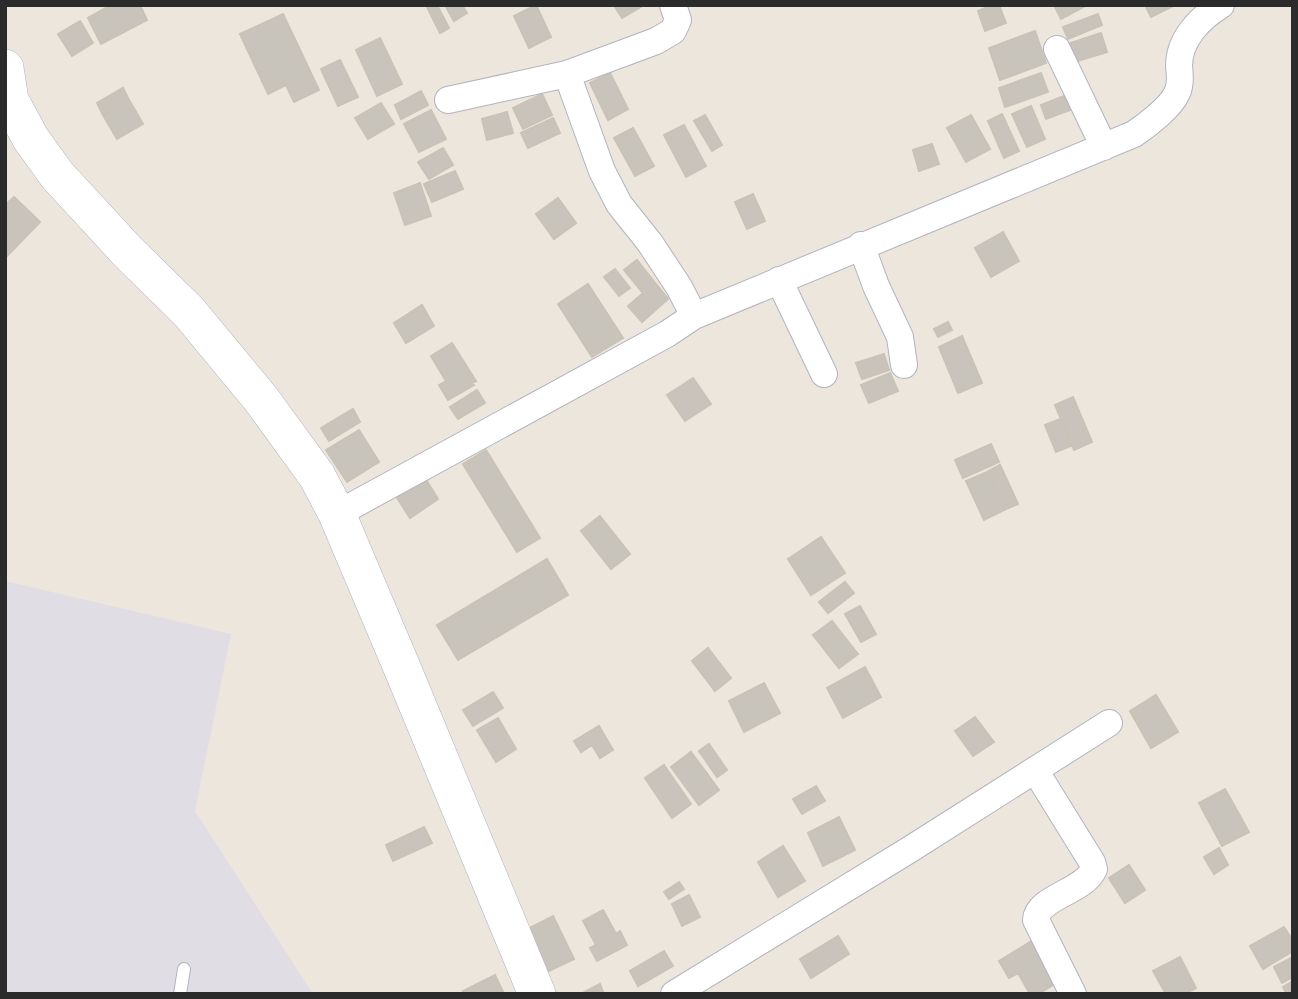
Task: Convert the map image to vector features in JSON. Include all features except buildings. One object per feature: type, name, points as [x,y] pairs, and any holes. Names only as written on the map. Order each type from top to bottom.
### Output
[{"type":"street","points":[[448,100],[566,74],[656,41],[673,31],[678,20],[673,5]]},
{"type":"street","points":[[337,514],[667,334],[694,316],[860,245],[1104,147],[1151,123],[1177,93],[1179,62],[1184,44],[1195,26],[1218,6]]},
{"type":"street","points":[[1057,49],[1104,147]]},
{"type":"street","points":[[566,74],[601,171],[619,204],[650,243],[680,288],[694,316]]},
{"type":"street","points":[[7,90],[31,139],[57,174],[127,251],[189,312],[261,399],[317,476],[337,514],[537,994]]},
{"type":"street","points":[[860,245],[900,337],[904,365]]},
{"type":"street","points":[[779,280],[824,374]]},
{"type":"street","points":[[674,994],[1109,723]]},
{"type":"street","points":[[1035,770],[1092,862],[1094,870],[1082,884],[1044,905],[1036,914],[1036,920],[1073,994]]},
{"type":"lane","points":[[180,994],[184,969]]},
{"type":"shaded area","points":[[5,581],[231,634],[195,811],[313,994],[5,994]]}]
